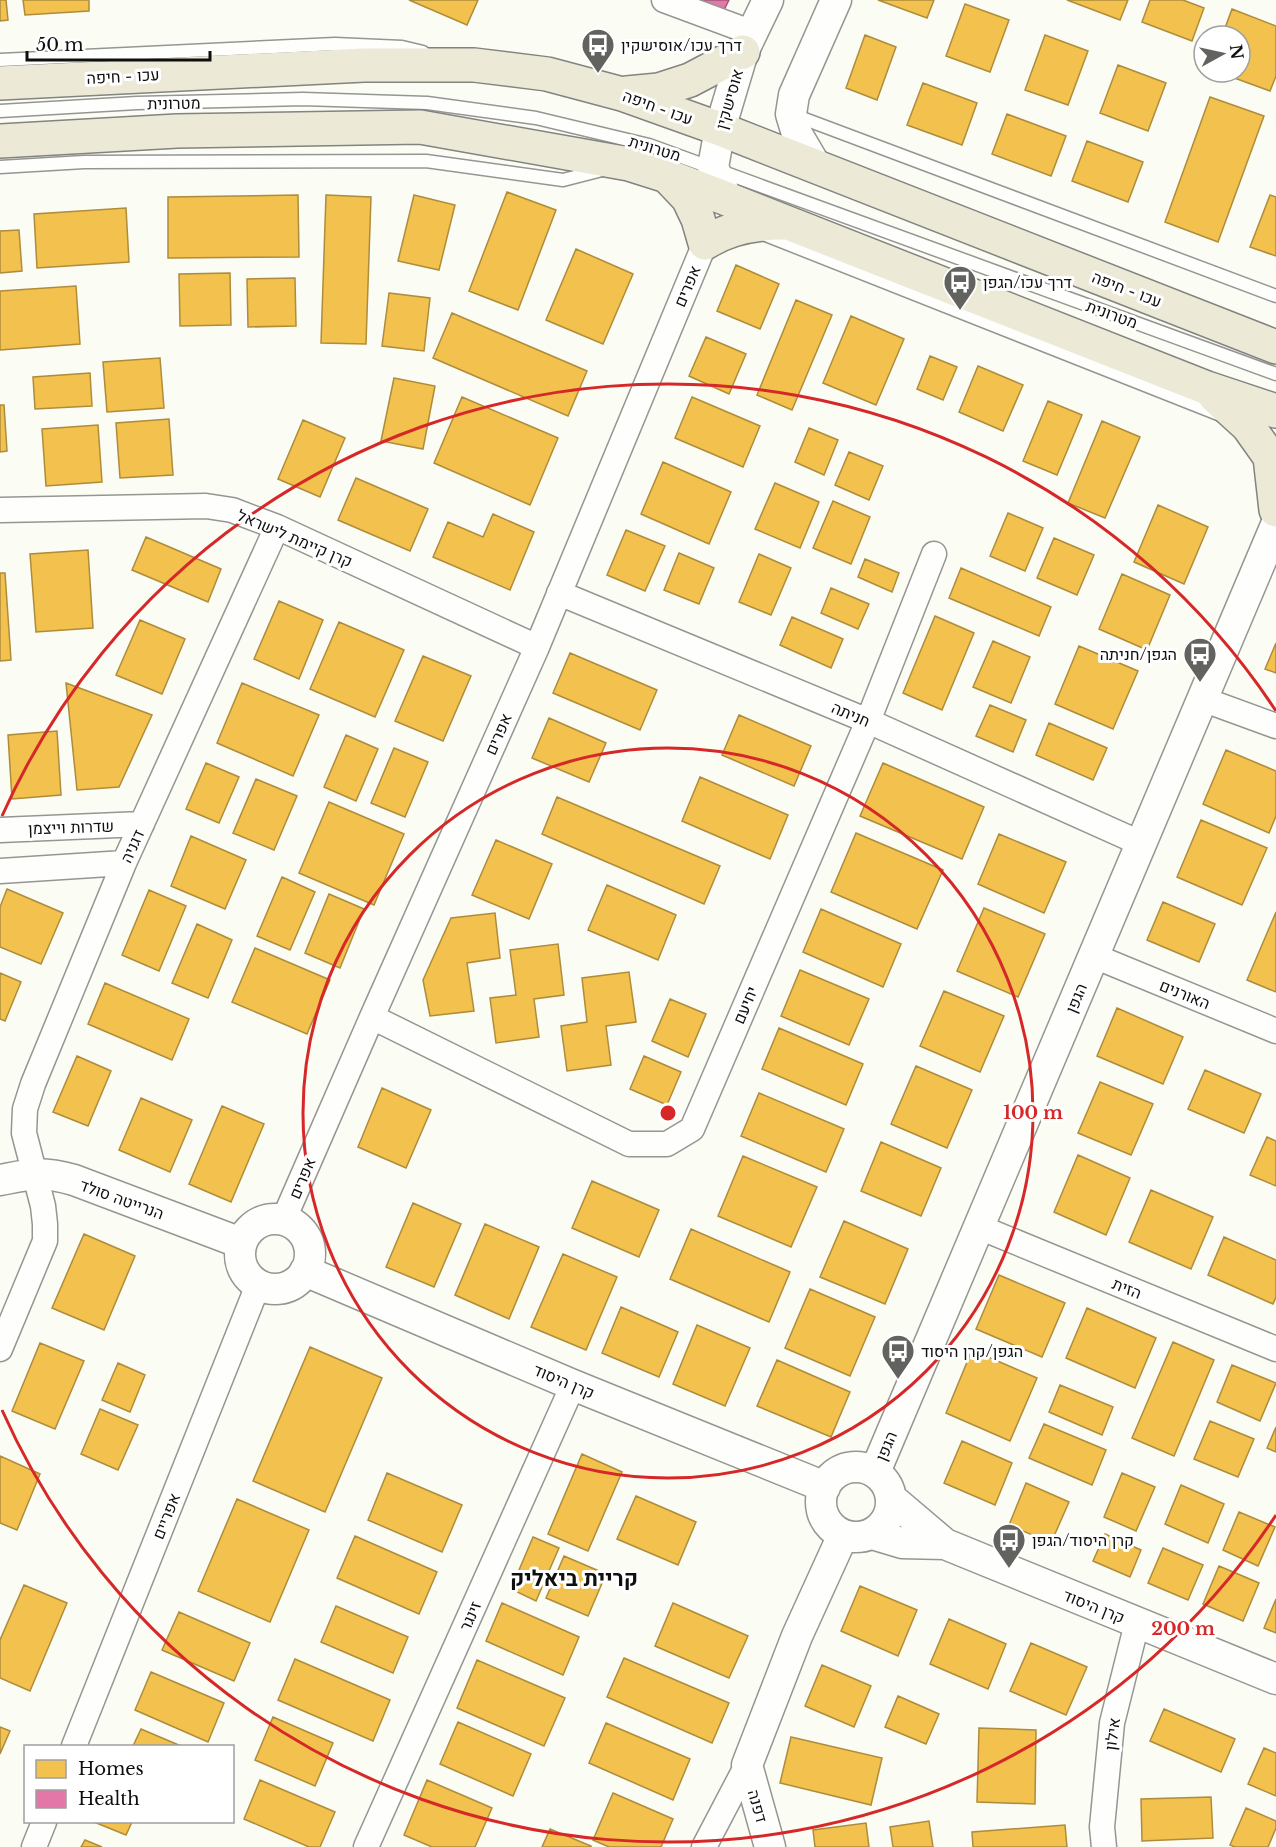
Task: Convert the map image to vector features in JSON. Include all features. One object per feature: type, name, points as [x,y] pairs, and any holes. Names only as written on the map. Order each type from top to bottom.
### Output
[{"type":"highway","points":[[622,94],[659,90],[690,80],[748,43]]},
{"type":"highway","name":"עכו - חיפה","points":[[0,83],[364,65],[474,65],[547,74],[622,94],[720,129],[1276,347]]},
{"type":"highway","points":[[0,141],[177,131],[420,127],[629,164],[788,223],[1207,388],[1276,411]]},
{"type":"highway","points":[[668,177],[688,198],[698,219],[705,243],[719,234],[745,227],[766,223],[788,223]]},
{"type":"highway","points":[[1207,388],[1248,426],[1270,457],[1276,510]]},
{"type":"street","points":[[664,0],[748,43]]},
{"type":"street","name":"אוסישקין","points":[[713,167],[720,129],[748,43],[768,0]]},
{"type":"street","points":[[817,168],[797,134],[791,114],[794,95],[836,0]]},
{"type":"street","points":[[713,167],[727,200]]},
{"type":"street","name":"אפרים","points":[[283,1221],[537,647],[705,243]]},
{"type":"street","name":"קרן קיימת לישראל","points":[[0,510],[206,506],[232,510],[276,527],[537,647]]},
{"type":"street","name":"הגפן","points":[[875,1472],[1276,525]]},
{"type":"street","name":"דגניה","points":[[0,1348],[45,1241],[43,1206],[24,1133],[25,1109],[33,1084],[124,863],[276,527]]},
{"type":"street","name":"יחיעם","points":[[372,1017],[630,1144],[667,1144],[692,1129],[868,721],[934,554]]},
{"type":"street","name":"חניתה","points":[[559,593],[868,721],[1140,843]]},
{"type":"street","points":[[1202,699],[1276,726]]},
{"type":"street","name":"שדרות וייצמן","points":[[0,830],[142,824]]},
{"type":"street","points":[[0,872],[124,863]]},
{"type":"street","name":"האורנים","points":[[1094,956],[1276,1031]]},
{"type":"street","name":"הנרייטה סולד","points":[[0,1180],[34,1173],[51,1174],[74,1180],[241,1243]]},
{"type":"street","points":[[273,1219],[283,1221],[293,1225],[307,1240],[309,1261],[298,1280],[279,1289],[268,1289],[249,1278],[242,1267],[241,1243],[254,1226],[263,1221],[273,1219]]},
{"type":"street","name":"הזית","points":[[979,1227],[1276,1349]]},
{"type":"street","name":"קרן היסוד","points":[[305,1271],[573,1385],[825,1486]]},
{"type":"street","name":"אפריים","points":[[74,1745],[258,1285]]},
{"type":"street","name":"זינגר","points":[[366,1847],[573,1385]]},
{"type":"street","points":[[852,1466],[864,1467],[875,1472],[884,1479],[892,1499],[891,1510],[886,1520],[880,1528],[858,1534],[833,1529],[826,1520],[821,1498],[831,1477],[852,1466]]},
{"type":"street","name":"קרן היסוד","points":[[892,1499],[945,1544],[1276,1679]]},
{"type":"street","points":[[704,1847],[747,1765],[797,1636],[858,1534]]},
{"type":"street","name":"קרן היסוד","points":[[858,1534],[902,1543],[945,1544]]},
{"type":"street","name":"אילון","points":[[1104,1847],[1102,1827],[1112,1724],[1137,1623]]},
{"type":"street","name":"דפנה","points":[[747,1765],[770,1847]]},
{"type":"street","points":[[34,1847],[43,1823]]},
{"type":"lane","points":[[0,60],[335,44],[402,47],[474,65]]},
{"type":"lane","name":"מטרונית","points":[[0,111],[303,99],[427,103],[536,118],[649,145],[713,167],[1276,374]]},
{"type":"lane","points":[[791,114],[1276,296]]},
{"type":"lane","points":[[0,167],[84,162],[426,161],[562,180],[629,164]]},
{"type":"lane","points":[[745,227],[1248,426]]},
{"type":"building: Homes","points":[[0,0],[6,0],[8,20],[0,21]]},
{"type":"building: Homes","points":[[23,0],[89,0],[89,11],[25,15]]},
{"type":"building: Homes","points":[[409,0],[478,0],[467,25]]},
{"type":"building: Homes","points":[[878,0],[934,0],[927,18]]},
{"type":"building: Homes","points":[[1067,0],[1128,0],[1120,20]]},
{"type":"building: Homes","points":[[1150,0],[1183,0],[1204,8],[1198,24],[1192,24],[1192,41],[1142,22]]},
{"type":"building: Homes","points":[[965,4],[1009,20],[990,72],[946,56]]},
{"type":"building: Homes","points":[[1232,9],[1276,26],[1276,76],[1270,91],[1251,84],[1252,24],[1226,24]]},
{"type":"building: Homes","points":[[865,35],[896,47],[877,100],[846,88]]},
{"type":"building: Homes","points":[[1045,35],[1088,51],[1068,105],[1025,90]]},
{"type":"building: Homes","points":[[1118,65],[1166,83],[1148,131],[1100,113]]},
{"type":"building: Homes","points":[[923,83],[977,103],[962,145],[907,125]]},
{"type":"building: Homes","points":[[1210,97],[1264,116],[1218,242],[1165,222]]},
{"type":"building: Homes","points":[[1007,114],[1066,136],[1051,176],[992,154]]},
{"type":"building: Homes","points":[[1087,141],[1143,162],[1128,202],[1072,181]]},
{"type":"building: Homes","points":[[507,192],[556,210],[518,310],[469,291]]},
{"type":"building: Homes","points":[[298,195],[299,257],[168,258],[168,197]]},
{"type":"building: Homes","points":[[326,195],[371,197],[366,344],[321,343]]},
{"type":"building: Homes","points":[[414,195],[455,205],[439,270],[398,261]]},
{"type":"building: Homes","points":[[1270,195],[1276,197],[1276,256],[1250,247]]},
{"type":"building: Homes","points":[[126,208],[129,262],[37,268],[34,214]]},
{"type":"building: Homes","points":[[19,230],[22,271],[0,273],[0,231]]},
{"type":"building: Homes","points":[[576,249],[633,274],[603,344],[546,320]]},
{"type":"building: Homes","points":[[736,265],[779,284],[760,329],[717,311]]},
{"type":"building: Homes","points":[[230,273],[231,325],[180,326],[179,274]]},
{"type":"building: Homes","points":[[295,278],[296,326],[248,327],[247,279]]},
{"type":"building: Homes","points":[[76,286],[80,344],[0,350],[0,291]]},
{"type":"building: Homes","points":[[389,293],[430,298],[424,351],[382,346]]},
{"type":"building: Homes","points":[[796,300],[832,315],[792,410],[757,395]]},
{"type":"building: Homes","points":[[452,313],[587,371],[568,416],[433,358]]},
{"type":"building: Homes","points":[[851,316],[904,339],[876,405],[823,383]]},
{"type":"building: Homes","points":[[706,337],[746,354],[729,394],[689,376]]},
{"type":"building: Homes","points":[[930,356],[957,367],[943,400],[917,389]]},
{"type":"building: Homes","points":[[160,358],[164,408],[107,412],[103,362]]},
{"type":"building: Homes","points":[[978,366],[1023,385],[1003,431],[959,412]]},
{"type":"building: Homes","points":[[90,373],[92,406],[35,409],[33,377]]},
{"type":"building: Homes","points":[[394,378],[435,386],[423,449],[381,441]]},
{"type":"building: Homes","points":[[462,397],[558,438],[530,505],[434,463]]},
{"type":"building: Homes","points":[[692,397],[760,426],[743,467],[675,438]]},
{"type":"building: Homes","points":[[1048,401],[1082,415],[1057,475],[1023,461]]},
{"type":"building: Homes","points":[[0,405],[4,405],[7,451],[0,452]]},
{"type":"building: Homes","points":[[169,419],[173,475],[120,478],[116,423]]},
{"type":"building: Homes","points":[[303,420],[345,438],[320,497],[278,479]]},
{"type":"building: Homes","points":[[1102,421],[1140,437],[1105,518],[1068,503]]},
{"type":"building: Homes","points":[[98,425],[102,482],[46,486],[42,429]]},
{"type":"building: Homes","points":[[809,428],[838,440],[824,475],[795,462]]},
{"type":"building: Homes","points":[[849,452],[883,466],[869,500],[835,485]]},
{"type":"building: Homes","points":[[663,462],[731,492],[709,544],[641,514]]},
{"type":"building: Homes","points":[[356,478],[428,509],[410,551],[338,520]]},
{"type":"building: Homes","points":[[775,483],[819,502],[800,548],[755,529]]},
{"type":"building: Homes","points":[[833,501],[870,517],[851,564],[813,548]]},
{"type":"building: Homes","points":[[1158,505],[1208,527],[1184,584],[1134,562]]},
{"type":"building: Homes","points":[[1008,513],[1043,528],[1025,571],[990,556]]},
{"type":"building: Homes","points":[[493,514],[534,532],[510,590],[433,557],[448,522],[483,537]]},
{"type":"building: Homes","points":[[626,530],[665,546],[645,591],[607,575]]},
{"type":"building: Homes","points":[[146,537],[221,569],[208,602],[132,570]]},
{"type":"building: Homes","points":[[1054,538],[1094,555],[1077,595],[1037,578]]},
{"type":"building: Homes","points":[[88,550],[93,628],[36,632],[30,554]]},
{"type":"building: Homes","points":[[679,553],[714,568],[699,604],[664,590]]},
{"type":"building: Homes","points":[[759,554],[791,568],[771,615],[739,602]]},
{"type":"building: Homes","points":[[865,559],[899,573],[892,592],[858,577]]},
{"type":"building: Homes","points":[[961,568],[1051,607],[1039,636],[949,598]]},
{"type":"building: Homes","points":[[0,573],[5,573],[11,660],[0,661]]},
{"type":"building: Homes","points":[[1122,574],[1170,595],[1147,650],[1099,629]]},
{"type":"building: Homes","points":[[831,588],[869,604],[858,629],[821,613]]},
{"type":"building: Homes","points":[[279,601],[323,620],[299,679],[254,659]]},
{"type":"building: Homes","points":[[935,616],[974,633],[942,710],[903,693]]},
{"type":"building: Homes","points":[[792,617],[843,639],[831,668],[780,645]]},
{"type":"building: Homes","points":[[140,620],[185,639],[162,694],[116,675]]},
{"type":"building: Homes","points":[[339,622],[404,650],[375,717],[310,689]]},
{"type":"building: Homes","points":[[993,641],[1030,657],[1011,703],[973,687]]},
{"type":"building: Homes","points":[[1276,643],[1276,673],[1265,669]]},
{"type":"building: Homes","points":[[1079,646],[1138,671],[1113,729],[1055,704]]},
{"type":"building: Homes","points":[[570,653],[657,690],[640,730],[553,693]]},
{"type":"building: Homes","points":[[423,656],[471,676],[443,741],[395,721]]},
{"type":"building: Homes","points":[[66,683],[152,715],[119,787],[77,790]]},
{"type":"building: Homes","points":[[242,683],[319,715],[293,776],[217,743]]},
{"type":"building: Homes","points":[[990,705],[1026,720],[1013,752],[976,736]]},
{"type":"building: Homes","points":[[739,715],[811,746],[794,786],[722,755]]},
{"type":"building: Homes","points":[[549,718],[606,743],[589,782],[532,758]]},
{"type":"building: Homes","points":[[1049,723],[1107,748],[1093,780],[1036,755]]},
{"type":"building: Homes","points":[[57,731],[61,795],[12,799],[8,735]]},
{"type":"building: Homes","points":[[346,735],[378,749],[356,801],[324,787]]},
{"type":"building: Homes","points":[[394,748],[428,762],[405,817],[371,803]]},
{"type":"building: Homes","points":[[1226,750],[1276,771],[1276,816],[1269,833],[1203,804]]},
{"type":"building: Homes","points":[[206,763],[239,777],[219,823],[186,809]]},
{"type":"building: Homes","points":[[883,763],[984,807],[962,859],[860,816]]},
{"type":"building: Homes","points":[[700,777],[788,815],[770,859],[682,821]]},
{"type":"building: Homes","points":[[256,779],[297,796],[274,850],[233,833]]},
{"type":"building: Homes","points":[[557,797],[720,866],[704,904],[542,834]]},
{"type":"building: Homes","points":[[329,802],[404,834],[374,905],[299,873]]},
{"type":"building: Homes","points":[[1201,820],[1267,848],[1242,905],[1177,877]]},
{"type":"building: Homes","points":[[856,833],[943,870],[917,929],[831,892]]},
{"type":"building: Homes","points":[[999,834],[1066,862],[1044,913],[978,884]]},
{"type":"building: Homes","points":[[191,836],[246,860],[225,909],[171,886]]},
{"type":"building: Homes","points":[[496,840],[552,864],[529,919],[472,895]]},
{"type":"building: Homes","points":[[282,877],[315,892],[290,950],[257,936]]},
{"type":"building: Homes","points":[[607,885],[676,915],[658,960],[588,930]]},
{"type":"building: Homes","points":[[7,889],[63,913],[41,964],[0,947],[0,907]]},
{"type":"building: Homes","points":[[149,890],[186,906],[159,971],[122,955]]},
{"type":"building: Homes","points":[[329,894],[364,909],[340,968],[305,953]]},
{"type":"building: Homes","points":[[1163,902],[1215,924],[1199,962],[1147,940]]},
{"type":"building: Homes","points":[[984,908],[1045,934],[1018,997],[957,971]]},
{"type":"building: Homes","points":[[821,909],[901,944],[883,987],[803,952]]},
{"type":"building: Homes","points":[[1276,912],[1276,992],[1247,980]]},
{"type":"building: Homes","points":[[495,913],[500,958],[467,963],[474,1011],[430,1016],[423,980],[451,918]]},
{"type":"building: Homes","points":[[197,924],[232,940],[208,998],[172,983]]},
{"type":"building: Homes","points":[[558,944],[564,995],[534,999],[539,1037],[496,1043],[490,998],[516,995],[510,950]]},
{"type":"building: Homes","points":[[255,948],[330,980],[307,1034],[232,1002]]},
{"type":"building: Homes","points":[[800,970],[869,999],[849,1045],[781,1016]]},
{"type":"building: Homes","points":[[629,972],[636,1022],[606,1026],[611,1065],[567,1071],[561,1026],[587,1022],[582,978]]},
{"type":"building: Homes","points":[[0,973],[21,982],[5,1021],[0,1019]]},
{"type":"building: Homes","points":[[105,983],[189,1019],[172,1060],[88,1024]]},
{"type":"building: Homes","points":[[944,991],[1004,1016],[980,1072],[920,1046]]},
{"type":"building: Homes","points":[[670,999],[706,1014],[688,1057],[652,1041]]},
{"type":"building: Homes","points":[[1117,1008],[1183,1037],[1163,1084],[1097,1056]]},
{"type":"building: Homes","points":[[779,1028],[863,1064],[846,1105],[762,1069]]},
{"type":"building: Homes","points":[[77,1056],[111,1071],[88,1126],[53,1112]]},
{"type":"building: Homes","points":[[644,1056],[681,1072],[667,1105],[630,1089]]},
{"type":"building: Homes","points":[[916,1066],[972,1090],[947,1148],[891,1124]]},
{"type":"building: Homes","points":[[1205,1070],[1261,1094],[1244,1133],[1188,1109]]},
{"type":"building: Homes","points":[[1100,1082],[1153,1104],[1131,1155],[1078,1133]]},
{"type":"building: Homes","points":[[382,1088],[431,1110],[406,1168],[358,1147]]},
{"type":"building: Homes","points":[[759,1093],[844,1129],[826,1172],[741,1136]]},
{"type":"building: Homes","points":[[141,1098],[192,1120],[170,1172],[119,1150]]},
{"type":"building: Homes","points":[[222,1106],[264,1124],[231,1202],[189,1184]]},
{"type":"building: Homes","points":[[1267,1137],[1276,1141],[1276,1186],[1250,1175]]},
{"type":"building: Homes","points":[[881,1142],[941,1168],[921,1216],[861,1191]]},
{"type":"building: Homes","points":[[1078,1155],[1130,1178],[1106,1235],[1054,1212]]},
{"type":"building: Homes","points":[[743,1156],[817,1187],[791,1247],[718,1216]]},
{"type":"building: Homes","points":[[592,1181],[659,1210],[639,1257],[572,1228]]},
{"type":"building: Homes","points":[[1151,1190],[1213,1217],[1191,1269],[1129,1242]]},
{"type":"building: Homes","points":[[413,1203],[461,1224],[434,1287],[386,1267]]},
{"type":"building: Homes","points":[[844,1221],[908,1249],[885,1304],[820,1277]]},
{"type":"building: Homes","points":[[485,1224],[539,1247],[509,1319],[455,1295]]},
{"type":"building: Homes","points":[[691,1229],[790,1272],[769,1322],[670,1279]]},
{"type":"building: Homes","points":[[84,1234],[135,1256],[104,1330],[52,1308]]},
{"type":"building: Homes","points":[[1224,1237],[1276,1260],[1276,1297],[1273,1304],[1208,1275]]},
{"type":"building: Homes","points":[[563,1254],[617,1277],[586,1350],[531,1327]]},
{"type":"building: Homes","points":[[999,1275],[1065,1303],[1042,1357],[976,1329]]},
{"type":"building: Homes","points":[[810,1289],[875,1317],[850,1376],[785,1348]]},
{"type":"building: Homes","points":[[621,1307],[678,1332],[659,1377],[602,1353]]},
{"type":"building: Homes","points":[[1087,1308],[1156,1338],[1135,1388],[1066,1358]]},
{"type":"building: Homes","points":[[697,1325],[750,1348],[725,1406],[673,1384]]},
{"type":"building: Homes","points":[[1173,1342],[1214,1360],[1174,1456],[1132,1438]]},
{"type":"building: Homes","points":[[40,1343],[84,1361],[55,1429],[12,1411]]},
{"type":"building: Homes","points":[[310,1347],[382,1378],[325,1512],[253,1481]]},
{"type":"building: Homes","points":[[972,1350],[1037,1378],[1010,1441],[946,1413]]},
{"type":"building: Homes","points":[[777,1360],[850,1392],[831,1437],[757,1406]]},
{"type":"building: Homes","points":[[118,1363],[145,1375],[130,1412],[102,1400]]},
{"type":"building: Homes","points":[[1232,1365],[1276,1383],[1260,1421],[1217,1402]]},
{"type":"building: Homes","points":[[1060,1385],[1113,1407],[1102,1435],[1049,1412]]},
{"type":"building: Homes","points":[[100,1409],[138,1425],[118,1470],[81,1454]]},
{"type":"building: Homes","points":[[1210,1421],[1254,1439],[1238,1477],[1194,1459]]},
{"type":"building: Homes","points":[[1044,1424],[1106,1450],[1092,1485],[1029,1458]]},
{"type":"building: Homes","points":[[1276,1427],[1276,1452],[1267,1448]]},
{"type":"building: Homes","points":[[962,1441],[1012,1463],[995,1505],[944,1483]]},
{"type":"building: Homes","points":[[582,1454],[622,1472],[588,1551],[548,1534]]},
{"type":"building: Homes","points":[[0,1456],[40,1474],[17,1530],[0,1523]]},
{"type":"building: Homes","points":[[387,1473],[462,1505],[442,1552],[368,1520]]},
{"type":"building: Homes","points":[[1122,1473],[1155,1487],[1136,1531],[1104,1517]]},
{"type":"building: Homes","points":[[1026,1483],[1069,1502],[1051,1543],[1009,1525]]},
{"type":"building: Homes","points":[[1181,1485],[1224,1504],[1208,1543],[1165,1524]]},
{"type":"building: Homes","points":[[636,1496],[696,1522],[678,1565],[617,1539]]},
{"type":"building: Homes","points":[[237,1499],[309,1530],[270,1622],[198,1591]]},
{"type":"building: Homes","points":[[1239,1512],[1275,1527],[1258,1566],[1223,1550]]},
{"type":"building: Homes","points":[[1105,1534],[1141,1550],[1130,1577],[1093,1561]]},
{"type":"building: Homes","points":[[355,1536],[437,1572],[419,1614],[337,1578]]},
{"type":"building: Homes","points":[[533,1537],[559,1548],[536,1601],[511,1589]]},
{"type":"building: Homes","points":[[1163,1548],[1203,1565],[1188,1600],[1148,1583]]},
{"type":"building: Homes","points":[[564,1556],[606,1574],[588,1616],[546,1598]]},
{"type":"building: Homes","points":[[1219,1566],[1259,1583],[1243,1621],[1203,1604]]},
{"type":"building: Homes","points":[[24,1585],[67,1603],[30,1691],[0,1678],[0,1640]]},
{"type":"building: Homes","points":[[860,1586],[917,1610],[898,1656],[841,1631]]},
{"type":"building: Homes","points":[[1276,1599],[1276,1633],[1264,1628]]},
{"type":"building: Homes","points":[[502,1603],[579,1637],[563,1675],[486,1641]]},
{"type":"building: Homes","points":[[673,1603],[748,1636],[729,1678],[655,1646]]},
{"type":"building: Homes","points":[[336,1606],[408,1637],[393,1673],[321,1642]]},
{"type":"building: Homes","points":[[179,1612],[250,1643],[234,1681],[162,1650]]},
{"type":"building: Homes","points":[[949,1619],[1006,1644],[988,1689],[930,1664]]},
{"type":"building: Homes","points":[[1031,1643],[1087,1667],[1066,1715],[1010,1691]]},
{"type":"building: Homes","points":[[624,1658],[729,1703],[712,1743],[607,1697]]},
{"type":"building: Homes","points":[[295,1659],[390,1700],[373,1741],[278,1700]]},
{"type":"building: Homes","points":[[477,1660],[565,1698],[544,1746],[457,1708]]},
{"type":"building: Homes","points":[[822,1665],[871,1686],[854,1727],[805,1706]]},
{"type":"building: Homes","points":[[151,1672],[224,1703],[208,1742],[135,1710]]},
{"type":"building: Homes","points":[[898,1696],[939,1714],[926,1744],[885,1727]]},
{"type":"building: Homes","points":[[1164,1709],[1235,1739],[1221,1772],[1150,1741]]},
{"type":"building: Homes","points":[[273,1717],[333,1743],[315,1786],[255,1760]]},
{"type":"building: Homes","points":[[458,1722],[531,1754],[513,1796],[440,1764]]},
{"type":"building: Homes","points":[[606,1723],[690,1759],[673,1800],[589,1763]]},
{"type":"building: Homes","points":[[0,1727],[10,1731],[0,1754]]},
{"type":"building: Homes","points":[[979,1728],[1036,1730],[1035,1804],[977,1802]]},
{"type":"building: Homes","points":[[141,1729],[179,1745],[133,1745]]},
{"type":"building: Homes","points":[[791,1737],[882,1758],[871,1805],[780,1783]]},
{"type":"building: Homes","points":[[1264,1748],[1276,1753],[1276,1796],[1248,1784]]},
{"type":"building: Homes","points":[[260,1780],[335,1812],[320,1847],[309,1847],[244,1819]]},
{"type":"building: Homes","points":[[427,1780],[492,1808],[475,1847],[432,1847],[404,1835]]},
{"type":"building: Homes","points":[[613,1793],[673,1819],[661,1847],[609,1847],[593,1840]]},
{"type":"building: Homes","points":[[1211,1797],[1213,1838],[1142,1841],[1141,1799]]},
{"type":"building: Homes","points":[[1246,1808],[1276,1821],[1276,1828],[1268,1847],[1230,1845]]},
{"type":"building: Homes","points":[[929,1821],[933,1847],[893,1847],[890,1827]]},
{"type":"building: Homes","points":[[96,1823],[132,1823],[126,1835]]},
{"type":"building: Homes","points":[[866,1823],[869,1847],[815,1847],[813,1830]]},
{"type":"building: Homes","points":[[1065,1825],[1067,1847],[973,1847],[972,1832]]},
{"type":"building: Homes","points":[[550,1829],[591,1846],[591,1847],[542,1847]]},
{"type":"building: Homes","points":[[85,1840],[102,1847],[81,1847]]},
{"type":"building: Health","points":[[700,0],[729,0],[724,10]]},
{"type":"place","name":"דרך עכו/אוסישקין","points":[[598,74]]},
{"type":"place","name":"דרך עכו/הגפן","points":[[960,311]]},
{"type":"place","name":"הגפן/חניתה","points":[[1200,683]]},
{"type":"place","name":"הגפן/קרן היסוד","points":[[898,1380]]},
{"type":"place","name":"קרן היסוד/הגפן","points":[[1009,1569]]},
{"type":"district","name":"קריית ביאליק","points":[[574,1578]]}]
